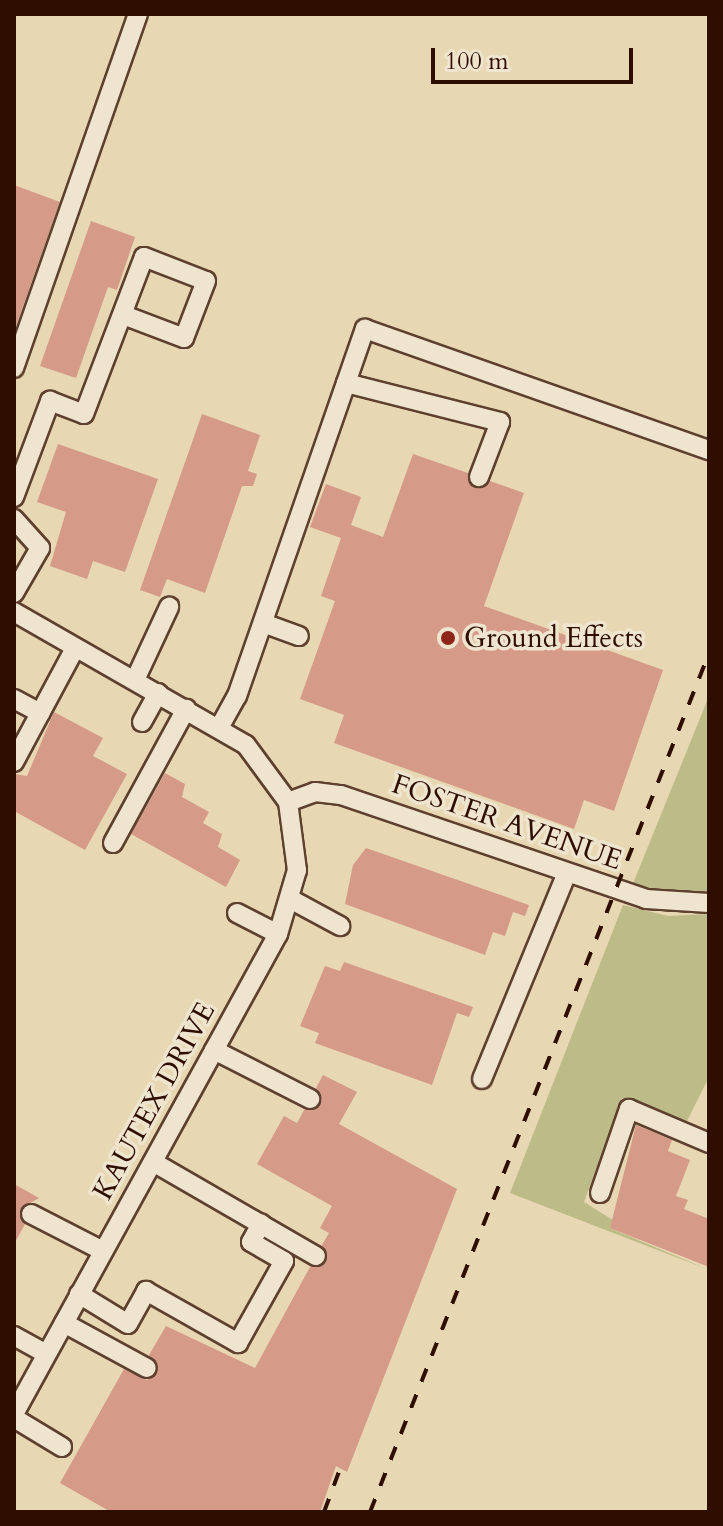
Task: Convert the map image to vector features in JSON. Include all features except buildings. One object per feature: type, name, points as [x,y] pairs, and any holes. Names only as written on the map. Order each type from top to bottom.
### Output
[{"type":"street","points":[[14,368],[138,14]]},
{"type":"street","points":[[14,497],[50,401],[84,414],[126,316],[144,257],[206,281],[184,338],[126,316]]},
{"type":"street","points":[[219,728],[263,623],[365,329],[709,450]]},
{"type":"street","points":[[346,383],[500,422],[479,477]]},
{"type":"street","points":[[14,519],[40,548],[14,593]]},
{"type":"street","points":[[135,680],[169,607]]},
{"type":"street","points":[[14,612],[219,728],[271,772],[288,802]]},
{"type":"street","points":[[263,623],[299,636]]},
{"type":"street","points":[[14,762],[75,648]]},
{"type":"street","points":[[142,722],[158,693]]},
{"type":"street","points":[[14,699],[40,713]]},
{"type":"street","points":[[113,843],[186,709]]},
{"type":"street","name":"FOSTER AVENUE","points":[[288,802],[315,792],[341,795],[646,899],[709,903]]},
{"type":"street","name":"KAUTEX DRIVE","points":[[14,1416],[22,1382],[46,1354],[64,1323],[278,934],[292,900],[296,831],[288,802]]},
{"type":"street","points":[[482,1079],[567,873]]},
{"type":"street","points":[[292,900],[340,926]]},
{"type":"street","points":[[237,913],[278,934]]},
{"type":"street","points":[[214,1050],[310,1099]]},
{"type":"street","points":[[600,1193],[629,1109],[709,1143]]},
{"type":"street","points":[[153,1162],[316,1256]]},
{"type":"street","points":[[31,1214],[103,1251]]},
{"type":"street","points":[[79,1294],[128,1324],[146,1291],[238,1343],[284,1261],[251,1242],[261,1224]]},
{"type":"street","points":[[64,1323],[147,1368]]},
{"type":"street","points":[[14,1336],[46,1354]]},
{"type":"street","points":[[14,1416],[62,1447]]},
{"type":"shaded area","points":[[709,696],[709,893],[632,886]]},
{"type":"shaded area","points":[[623,905],[668,916],[709,914],[709,1077],[687,1121],[622,1098],[584,1202],[613,1220],[610,1228],[709,1270],[510,1193]]},
{"type":"railway","points":[[370,1512],[709,653]]},
{"type":"railway","points":[[324,1512],[340,1469]]},
{"type":"place","name":"Ground Effects","points":[[448,638]]}]
